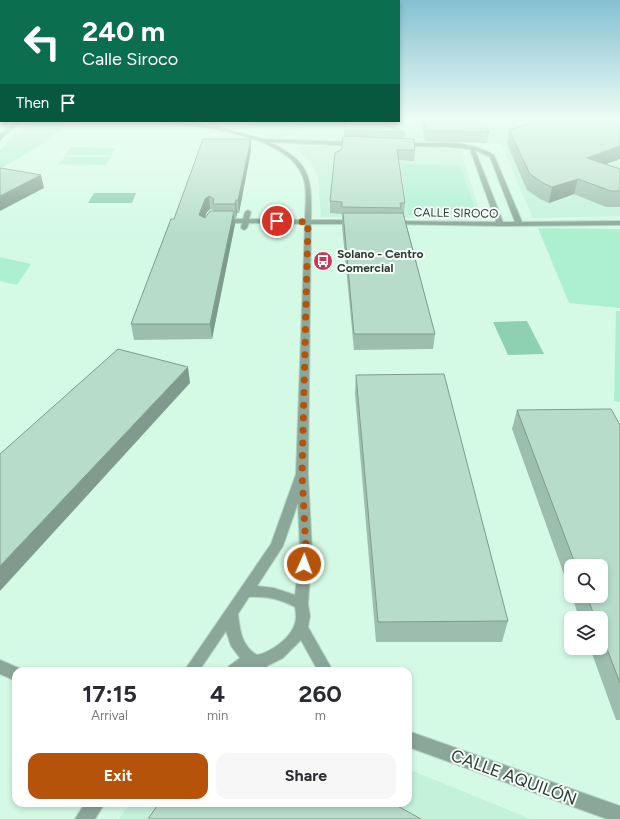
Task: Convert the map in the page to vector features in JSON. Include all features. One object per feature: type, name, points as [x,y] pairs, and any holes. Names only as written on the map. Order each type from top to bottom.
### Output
[{"type":"street","points":[[231,613],[236,644],[243,654],[256,664],[278,653],[293,640],[301,628],[303,616],[301,604],[306,550],[302,474],[308,192],[305,175],[298,163],[290,156]]},
{"type":"street","points":[[475,156],[500,224]]},
{"type":"street","points":[[492,156],[519,224]]},
{"type":"street","points":[[245,225],[248,212]]},
{"type":"street","points":[[215,221],[245,225],[292,221],[364,222]]},
{"type":"street","name":"CALLE SIROCO","points":[[388,223],[620,223]]},
{"type":"street","points":[[194,667],[277,546],[302,474]]},
{"type":"street","points":[[245,592],[261,590],[274,592],[288,596],[301,604]]},
{"type":"street","points":[[301,628],[324,667]]},
{"type":"street","points":[[0,667],[12,672]]},
{"type":"street","name":"CALLE AQUILÓN","points":[[412,741],[620,815]]},
{"type":"street","points":[[84,819],[93,807]]},
{"type":"shaded area","points":[[0,156],[22,156],[0,169]]},
{"type":"shaded area","points":[[304,156],[462,156],[482,219],[321,217],[318,177],[310,161]]},
{"type":"shaded area","points":[[506,156],[620,156],[620,216],[533,218]]},
{"type":"shaded area","points":[[65,157],[111,157],[105,165],[58,164]]},
{"type":"shaded area","points":[[401,164],[460,165],[477,216],[408,215]]},
{"type":"shaded area","points":[[94,193],[136,193],[132,203],[88,203]]},
{"type":"shaded area","points":[[538,228],[620,229],[620,308],[569,303]]},
{"type":"shaded area","points":[[0,257],[31,264],[17,285],[0,281]]},
{"type":"shaded area","points":[[616,311],[620,311],[620,402],[614,401]]},
{"type":"shaded area","points":[[527,321],[544,354],[508,355],[493,322]]},
{"type":"shaded area","points":[[412,771],[531,819],[119,819],[127,807],[412,807]]},
{"type":"building","points":[[197,156],[247,156],[238,200],[236,200],[235,204],[213,204],[214,199],[209,196],[205,199],[199,215],[205,218],[210,211],[234,211],[210,324],[131,324],[171,219],[174,219]]},
{"type":"building","points":[[335,156],[398,156],[405,203],[400,203],[401,208],[342,207],[342,202],[330,201]]},
{"type":"building","points":[[522,156],[592,156],[587,158],[620,169],[620,191],[611,191],[578,179],[552,187],[530,174]]},
{"type":"building","points":[[1,168],[41,175],[0,196]]},
{"type":"building","points":[[343,213],[403,213],[435,334],[354,334]]},
{"type":"building","points":[[118,349],[188,367],[0,566],[0,454]]},
{"type":"building","points":[[444,374],[508,621],[378,622],[356,375]]},
{"type":"building","points":[[611,409],[620,425],[620,683],[608,651],[608,611],[592,611],[590,603],[608,603],[608,559],[573,559],[517,410]]},
{"type":"building","points":[[156,807],[399,807],[421,819],[148,819]]},
{"type":"place","name":"Solano - Centro Comercial","points":[[323,261]]},
{"type":"route","points":[[277,221],[308,222],[304,371],[303,488],[306,550],[304,564]]}]
